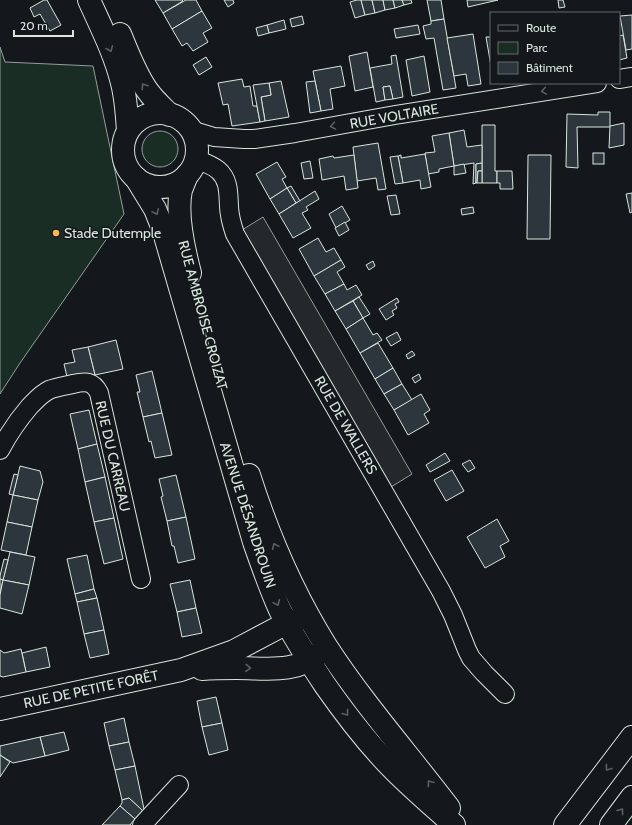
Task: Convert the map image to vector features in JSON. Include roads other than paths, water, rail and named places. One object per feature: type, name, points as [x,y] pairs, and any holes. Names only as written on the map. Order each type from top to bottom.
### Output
[{"type":"main road","points":[[89,0],[110,48],[122,82],[127,112],[128,131],[124,143],[123,156],[128,168],[141,182],[153,186],[165,186],[177,182],[191,167],[196,141],[191,130],[182,121],[170,115],[158,113],[146,116],[136,122],[128,131]]},
{"type":"main road","points":[[104,0],[142,82],[153,98],[170,115]]},
{"type":"main road","name":"RUE AMBROISE CROIZAT","points":[[191,167],[182,188],[180,197],[181,231],[192,282],[235,430]]},
{"type":"main road","name":"AVENUE DÉSANDROUIN","points":[[136,178],[155,209],[163,229],[254,542],[265,575],[280,610],[309,661],[334,698],[369,744],[408,785],[454,825]]},
{"type":"main road","name":"AVENUE DÉSANDROUIN","points":[[235,430],[258,504],[271,539],[310,618],[327,647],[369,707],[462,825]]},
{"type":"main road","name":"RUE DE PETITE FORÊT","points":[[0,709],[181,670],[234,651],[287,623],[310,618]]},
{"type":"main road","name":"RUE DE PETITE FORÊT","points":[[181,670],[236,668],[281,669],[309,661],[327,647]]},
{"type":"main road","points":[[565,825],[632,737]]},
{"type":"main road","points":[[611,825],[632,797]]},
{"type":"street","points":[[620,79],[632,77]]},
{"type":"street","name":"RUE VOLTAIRE","points":[[191,130],[214,137],[254,139],[591,84]]},
{"type":"street","name":"RUE DE WALLERS","points":[[191,167],[218,170],[223,175],[229,192],[230,216],[235,234],[441,591],[471,658],[505,694]]},
{"type":"street","name":"RUE DU CARREAU","points":[[0,450],[18,420],[44,393],[53,389],[83,382],[91,383],[99,393],[141,579]]},
{"type":"street","points":[[142,825],[179,785]]},
{"type":"place","name":"Stade Dutemple","points":[[56,233]]}]
